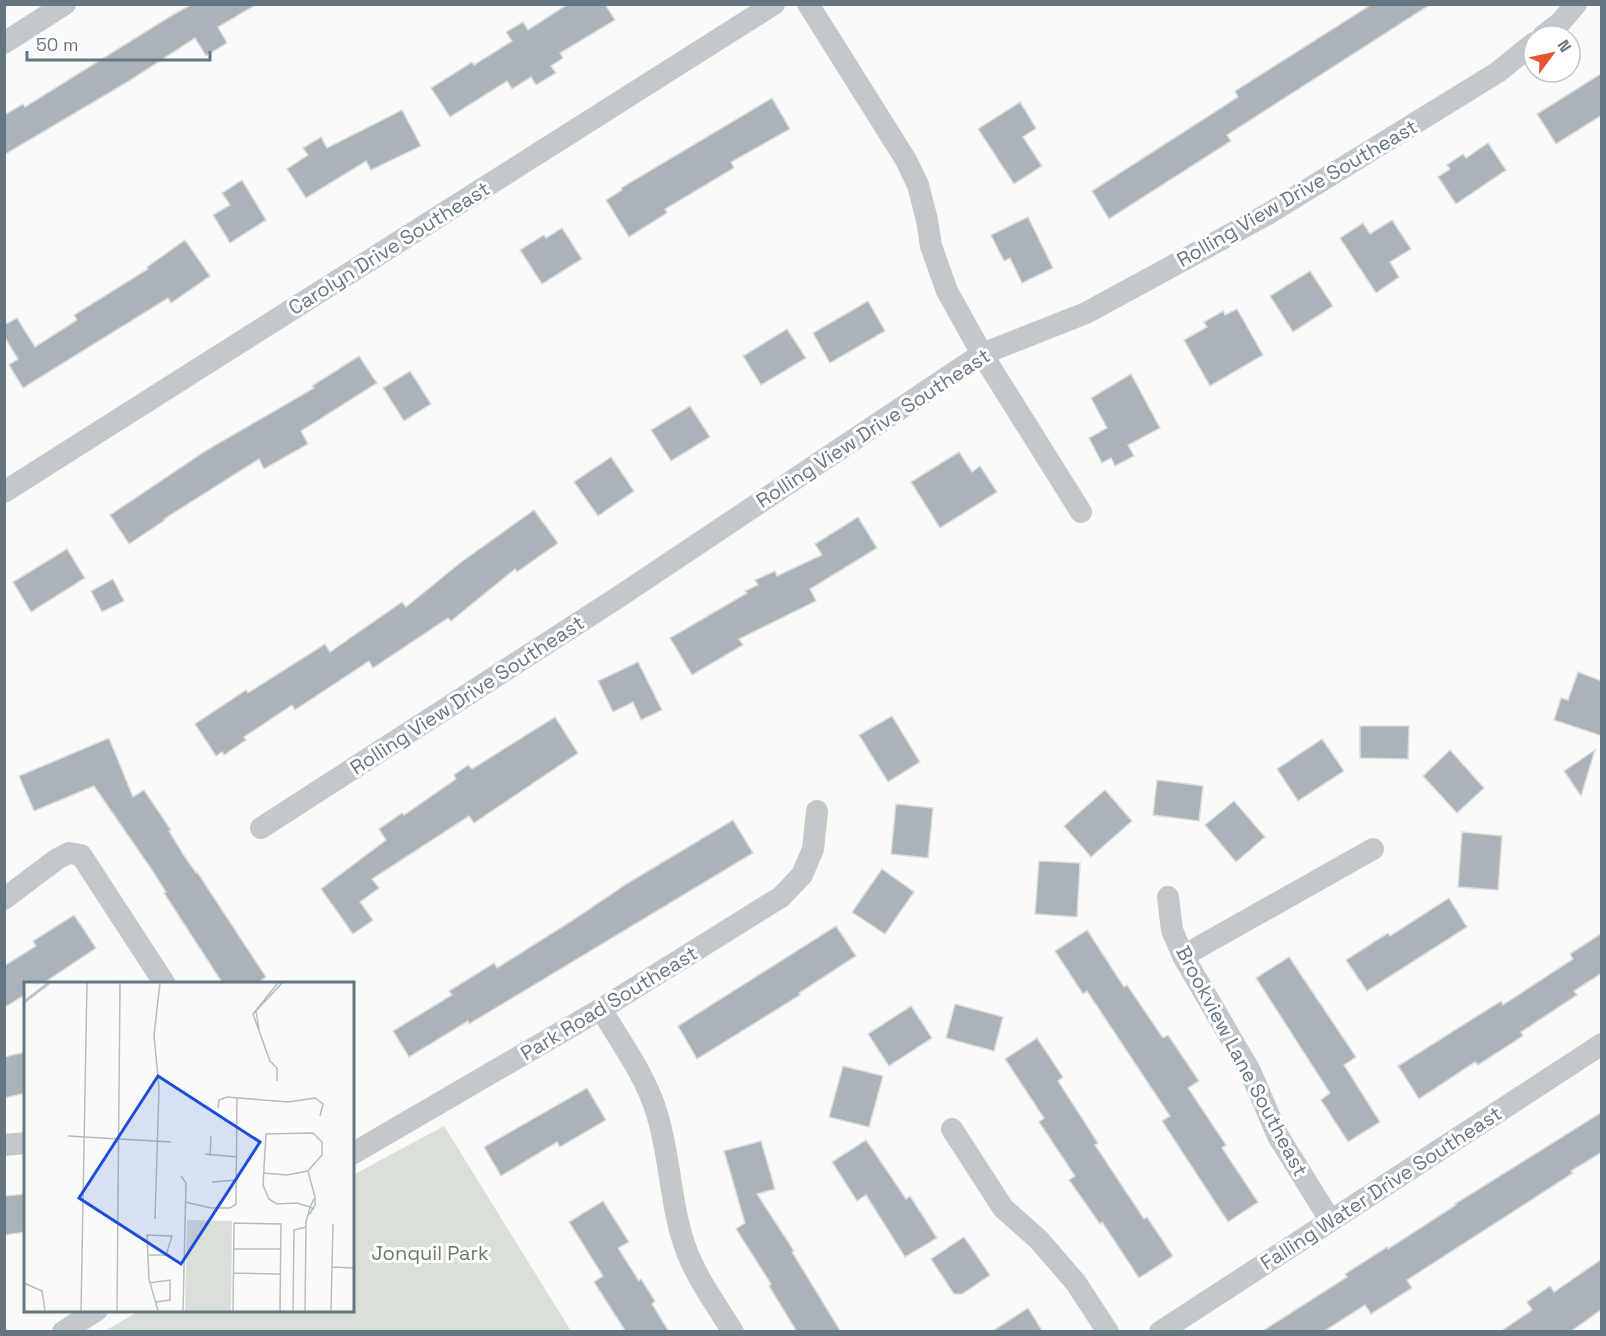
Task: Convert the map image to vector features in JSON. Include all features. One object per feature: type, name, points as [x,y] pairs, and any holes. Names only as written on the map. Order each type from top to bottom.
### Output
[{"type":"street","points":[[4,43],[65,4]]},
{"type":"street","name":"Carolyn Drive Southeast","points":[[4,492],[774,4]]},
{"type":"street","points":[[808,4],[906,160],[918,185],[931,246],[947,291],[982,354],[1081,512]]},
{"type":"street","points":[[1558,24],[1576,4]]},
{"type":"street","name":"Rolling View Drive Southeast","points":[[261,828],[617,598],[982,354],[1086,313],[1268,214],[1498,72],[1522,53]]},
{"type":"street","name":"Park Road Southeast","points":[[354,1153],[601,1009],[781,897],[802,875],[813,849],[817,812]]},
{"type":"street","points":[[1183,956],[1373,849]]},
{"type":"street","points":[[4,899],[57,859],[69,853],[81,855],[164,982]]},
{"type":"street","name":"Brookview Lane Southeast","points":[[1168,897],[1172,930],[1183,956],[1250,1071],[1278,1136],[1330,1220]]},
{"type":"street","points":[[601,1009],[647,1084],[660,1123],[678,1223],[687,1254],[733,1332]]},
{"type":"street","name":"Falling Water Drive Southeast","points":[[1160,1332],[1602,1044]]},
{"type":"street","points":[[952,1129],[1003,1208],[1039,1240],[1076,1282],[1108,1332]]},
{"type":"street","points":[[4,1145],[24,1143]]},
{"type":"street","points":[[63,1332],[95,1312]]},
{"type":"green space","name":"Jonquil Park","points":[[444,1126],[571,1331],[105,1331],[137,1312],[354,1312],[354,1174]]},
{"type":"building","points":[[192,4],[257,4],[218,27],[227,43],[206,56],[195,38],[129,81],[4,155],[4,115],[23,104],[25,107]]},
{"type":"building","points":[[568,4],[605,4],[615,20],[560,53],[563,58],[551,66],[556,73],[536,85],[531,77],[512,89],[507,81],[450,117],[431,88],[472,62],[474,65],[512,41],[506,32],[523,22],[528,30]]},
{"type":"building","points":[[1372,4],[1431,4],[1227,135],[1231,141],[1109,219],[1092,191],[1238,97],[1235,91]]},
{"type":"building","points":[[1602,73],[1602,115],[1556,144],[1537,114]]},
{"type":"building","points":[[772,98],[790,129],[731,162],[734,168],[665,209],[667,213],[629,237],[606,200],[622,190],[621,188]]},
{"type":"building","points":[[1020,102],[1036,128],[1023,137],[1042,166],[1014,184],[978,129]]},
{"type":"building","points":[[402,110],[421,146],[371,170],[366,161],[306,198],[287,169],[308,155],[303,148],[321,137],[327,148]]},
{"type":"building","points":[[1488,143],[1506,170],[1456,204],[1438,177],[1450,169],[1447,165],[1463,154],[1466,158]]},
{"type":"building","points":[[242,180],[266,220],[230,243],[213,215],[230,205],[222,193]]},
{"type":"building","points":[[1028,217],[1053,268],[1022,283],[1010,258],[1004,261],[991,235]]},
{"type":"building","points":[[1392,220],[1411,249],[1390,262],[1399,277],[1376,293],[1340,238],[1363,223],[1370,234]]},
{"type":"building","points":[[562,228],[582,259],[542,284],[520,250],[544,235],[546,238]]},
{"type":"building","points":[[185,240],[210,276],[171,303],[168,298],[23,388],[9,365],[18,359],[4,336],[4,325],[17,318],[35,347],[77,320],[74,315],[148,269],[147,267]]},
{"type":"building","points":[[1310,271],[1333,306],[1293,332],[1270,296]]},
{"type":"building","points":[[868,301],[885,331],[830,363],[813,333]]},
{"type":"building","points":[[1237,309],[1263,355],[1210,386],[1184,340],[1207,327],[1204,322],[1223,311],[1225,315]]},
{"type":"building","points":[[787,329],[806,358],[761,385],[743,356]]},
{"type":"building","points":[[359,356],[377,383],[301,431],[308,444],[264,469],[259,459],[129,544],[110,515],[207,450],[314,388],[312,386]]},
{"type":"building","points":[[410,371],[431,404],[404,421],[383,388]]},
{"type":"building","points":[[1131,374],[1160,428],[1128,445],[1134,456],[1115,466],[1111,458],[1102,463],[1089,438],[1107,428],[1091,398]]},
{"type":"building","points":[[690,406],[710,437],[671,461],[651,430]]},
{"type":"building","points":[[959,452],[972,472],[980,466],[997,492],[940,528],[911,482]]},
{"type":"building","points":[[611,457],[634,491],[598,516],[574,482]]},
{"type":"building","points":[[534,510],[558,543],[517,572],[515,569],[451,621],[448,618],[373,668],[369,661],[295,710],[292,705],[244,737],[246,740],[224,755],[222,752],[216,756],[195,724],[246,690],[248,693],[325,644],[330,652],[402,602],[406,607],[460,563]]},
{"type":"building","points":[[858,517],[877,548],[810,589],[816,601],[739,639],[743,645],[692,675],[670,638],[747,593],[745,591],[758,585],[755,580],[775,571],[777,576],[822,555],[815,544]]},
{"type":"building","points":[[67,549],[85,578],[31,612],[13,582]]},
{"type":"building","points":[[113,579],[124,601],[102,612],[91,591]]},
{"type":"building","points":[[638,662],[662,710],[641,720],[633,702],[613,712],[598,681]]},
{"type":"building","points":[[1578,672],[1602,681],[1602,736],[1554,720],[1561,698],[1568,700]]},
{"type":"building","points":[[892,716],[920,762],[888,782],[859,735]]},
{"type":"building","points":[[555,717],[578,753],[474,823],[469,816],[372,879],[379,888],[360,902],[373,920],[353,934],[321,889],[386,840],[379,829],[402,813],[404,815],[456,779],[454,775],[468,765],[472,769]]},
{"type":"building","points":[[1360,726],[1409,726],[1408,759],[1360,758]]},
{"type":"building","points":[[109,738],[133,797],[144,790],[171,830],[169,831],[183,854],[266,977],[259,982],[222,982],[164,893],[166,892],[154,873],[94,786],[34,811],[19,776]]},
{"type":"building","points":[[1322,739],[1344,771],[1298,801],[1277,769]]},
{"type":"building","points":[[1450,750],[1484,788],[1457,813],[1423,776]]},
{"type":"building","points":[[1595,750],[1581,796],[1564,771]]},
{"type":"building","points":[[1157,780],[1203,786],[1199,821],[1153,815]]},
{"type":"building","points":[[1105,790],[1132,821],[1091,857],[1064,826]]},
{"type":"building","points":[[1234,801],[1265,837],[1236,862],[1205,825]]},
{"type":"building","points":[[896,804],[933,808],[928,858],[891,854]]},
{"type":"building","points":[[733,820],[753,853],[469,1024],[468,1021],[409,1057],[393,1031],[452,995],[449,991],[494,963],[497,968],[628,883]]},
{"type":"building","points":[[1462,832],[1502,836],[1498,890],[1458,887]]},
{"type":"building","points":[[1039,861],[1080,863],[1077,917],[1035,914]]},
{"type":"building","points":[[882,869],[914,892],[885,934],[852,912]]},
{"type":"building","points":[[1449,898],[1467,927],[1367,991],[1346,960],[1388,933],[1390,936]]},
{"type":"building","points":[[74,915],[96,948],[45,982],[24,982],[24,995],[4,1008],[4,966],[36,946],[33,941]]},
{"type":"building","points":[[836,926],[856,956],[799,993],[800,995],[697,1059],[678,1026]]},
{"type":"building","points":[[1087,930],[1124,987],[1127,985],[1163,1038],[1168,1035],[1199,1081],[1188,1088],[1226,1145],[1222,1148],[1258,1202],[1228,1222],[1162,1121],[1170,1116],[1087,991],[1083,994],[1055,951]]},
{"type":"building","points":[[1602,933],[1602,973],[1574,991],[1577,995],[1521,1032],[1523,1036],[1478,1065],[1475,1062],[1419,1099],[1398,1066],[1501,1001],[1503,1005],[1573,959],[1570,954]]},
{"type":"building","points":[[1289,957],[1356,1057],[1344,1065],[1380,1122],[1348,1142],[1321,1100],[1330,1093],[1256,978]]},
{"type":"building","points":[[955,1004],[1003,1017],[994,1051],[946,1038]]},
{"type":"building","points":[[911,1006],[932,1038],[889,1066],[868,1034]]},
{"type":"building","points":[[1037,1038],[1063,1077],[1058,1081],[1098,1143],[1095,1145],[1144,1219],[1147,1217],[1173,1256],[1139,1278],[1102,1222],[1100,1224],[1069,1180],[1075,1176],[1039,1122],[1044,1118],[1005,1059]]},
{"type":"building","points":[[24,1052],[24,1093],[4,1098],[4,1057]]},
{"type":"building","points":[[843,1066],[883,1076],[869,1127],[829,1117]]},
{"type":"building","points":[[587,1088],[606,1120],[560,1147],[557,1142],[501,1176],[484,1147]]},
{"type":"building","points":[[1602,1112],[1602,1152],[1407,1280],[1412,1288],[1371,1314],[1365,1305],[1323,1332],[1261,1332],[1347,1277],[1345,1274]]},
{"type":"building","points":[[866,1140],[906,1199],[910,1196],[937,1238],[905,1257],[866,1195],[857,1201],[832,1162]]},
{"type":"building","points":[[761,1141],[775,1189],[757,1194],[794,1251],[792,1252],[841,1332],[797,1332],[769,1286],[771,1284],[736,1229],[745,1223],[724,1151]]},
{"type":"building","points":[[24,1194],[24,1232],[4,1235],[4,1196]]},
{"type":"building","points":[[603,1201],[629,1242],[618,1248],[655,1301],[652,1304],[669,1332],[626,1332],[594,1282],[603,1276],[569,1222]]},
{"type":"building","points":[[964,1237],[990,1275],[962,1294],[954,1294],[931,1259]]},
{"type":"building","points":[[1602,1259],[1602,1309],[1570,1332],[1500,1332],[1532,1310],[1527,1302],[1550,1286],[1554,1292]]},
{"type":"building","points":[[1028,1308],[1043,1332],[991,1332]]}]
